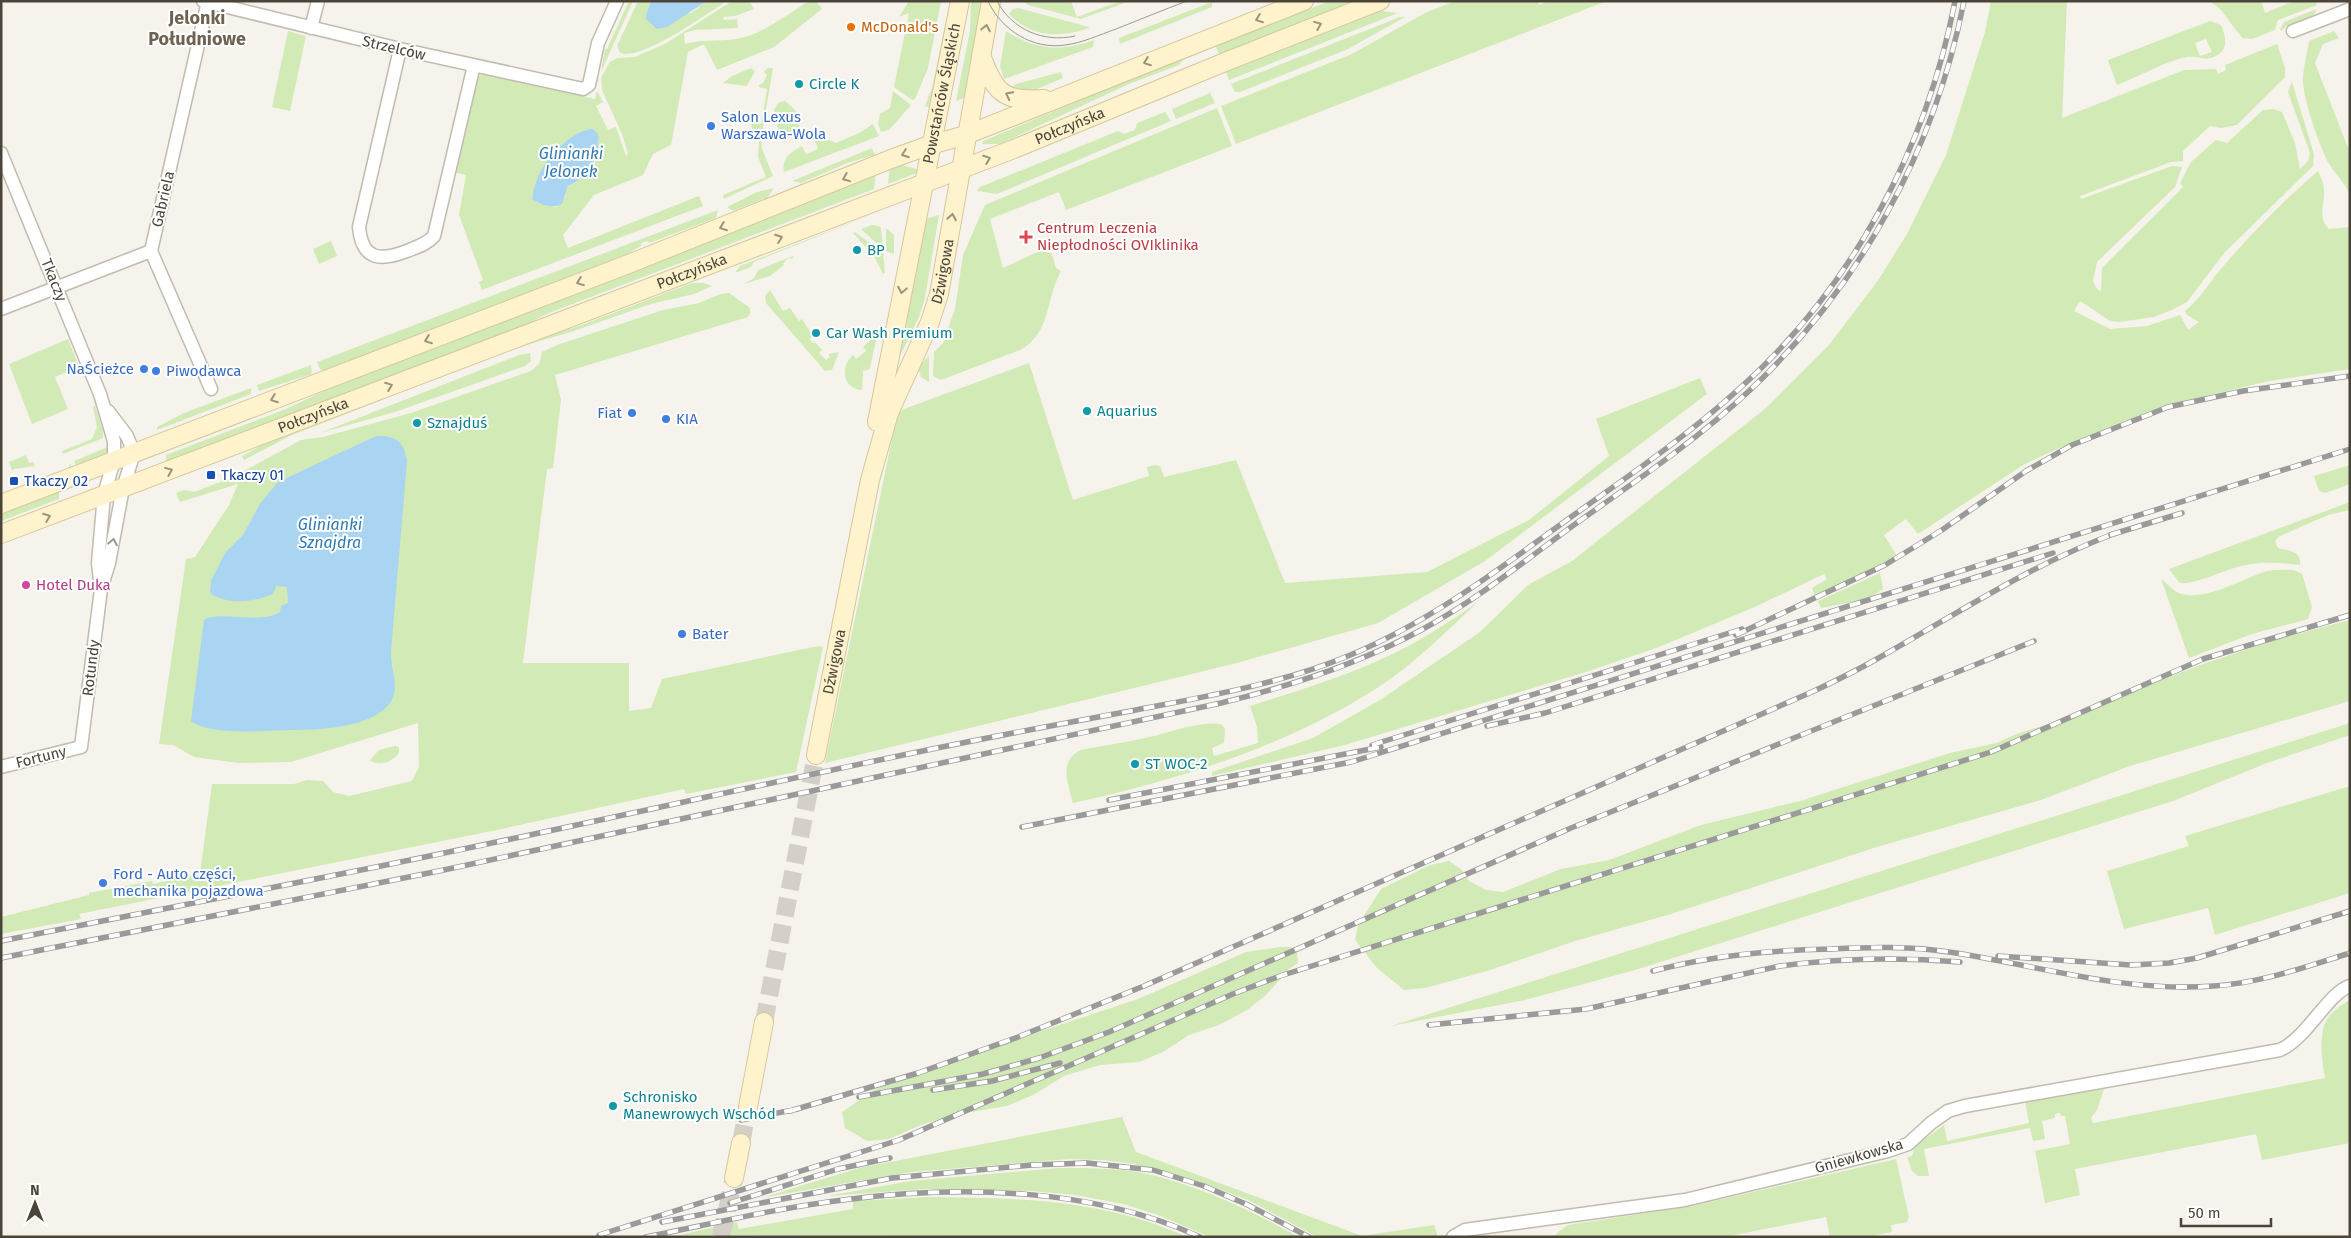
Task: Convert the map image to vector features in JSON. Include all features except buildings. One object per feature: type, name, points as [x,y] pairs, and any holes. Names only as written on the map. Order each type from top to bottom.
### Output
[{"type":"main road","name":"Powstańców Śląskich","points":[[923,184],[960,1]]},
{"type":"main road","name":"Powstańców Śląskich","points":[[960,170],[991,1]]},
{"type":"main road","name":"Połczyńska","points":[[1,504],[626,265],[930,145],[966,135],[1304,1]]},
{"type":"main road","name":"Połczyńska","points":[[1,534],[960,170],[1380,1]]},
{"type":"main road","points":[[1178,50],[1187,51],[1191,55],[1191,69],[1188,78]]},
{"type":"main road","points":[[981,55],[994,84],[1004,94],[1022,100],[1057,98]]},
{"type":"main road","name":"Dźwigowa","points":[[870,480],[889,413],[930,322],[939,294],[960,170]]},
{"type":"main road","name":"Dźwigowa","points":[[816,755],[870,480],[881,401],[923,184]]},
{"type":"main road","points":[[748,1107],[764,1022]]},
{"type":"main road","points":[[734,1178],[741,1143]]},
{"type":"street","points":[[311,28],[318,1]]},
{"type":"street","name":"Strzelców","points":[[207,2],[400,49],[575,88],[587,89],[592,76],[598,43],[617,1]]},
{"type":"street","name":"Gabriela","points":[[151,251],[207,2]]},
{"type":"street","points":[[2293,31],[2350,9]]},
{"type":"street","points":[[400,49],[359,227],[367,249],[372,255],[384,258],[424,244],[434,236],[474,65]]},
{"type":"street","name":"Tkaczy","points":[[1,153],[105,408],[114,441],[114,460],[104,495]]},
{"type":"street","points":[[1,308],[151,251],[211,389]]},
{"type":"street","name":"Tkaczy","points":[[105,408],[127,436],[134,453]]},
{"type":"street","points":[[123,488],[134,453]]},
{"type":"street","name":"Rotundy","points":[[81,747],[101,589],[109,564],[123,488]]},
{"type":"street","name":"Rotundy","points":[[101,589],[98,563],[104,495]]},
{"type":"street","name":"Fortuny","points":[[1,767],[81,747]]},
{"type":"street","name":"Gniewkowska","points":[[1453,1237],[1465,1230],[1685,1200],[1888,1151],[1908,1144],[1931,1123],[1948,1112],[1965,1106],[2280,1050],[2287,1047],[2306,1029],[2339,991],[2350,986]]},
{"type":"green space","points":[[629,1],[633,1],[601,72],[605,49],[607,49]]},
{"type":"green space","points":[[638,1],[651,1],[646,15],[691,13],[707,1],[727,1],[658,43],[630,54],[620,53],[617,46]]},
{"type":"green space","points":[[732,1],[749,1],[754,9],[735,16],[723,17],[724,20],[737,19],[738,28],[695,30],[684,33],[685,44],[746,37],[774,24],[809,1],[816,1],[822,9],[774,47],[717,70],[704,44],[688,52],[671,145],[653,154],[643,175],[594,195],[563,235],[568,248],[699,196],[703,206],[482,290],[479,282],[483,280],[459,215],[466,175],[453,172],[477,77],[484,73],[595,99],[597,91],[603,102],[596,106],[608,130],[616,127],[626,156],[628,154],[622,134],[602,90],[601,78],[610,62],[617,58],[635,57],[665,44]],"holes":[[[588,129],[599,141],[595,162],[576,182],[568,186],[565,197],[556,207],[538,203],[532,199],[539,178],[551,157],[568,140]]]},
{"type":"green space","points":[[909,1],[941,1],[928,68],[915,99],[912,100],[894,87],[909,13],[899,17]]},
{"type":"green space","points":[[950,1],[953,1],[931,108],[925,106],[932,88]]},
{"type":"green space","points":[[971,1],[984,1],[966,97],[956,101],[970,31]]},
{"type":"green space","points":[[1023,1],[1071,1],[1077,17],[1121,1],[1130,1],[1081,19],[1028,5]]},
{"type":"green space","points":[[1330,1],[1357,1],[1219,54],[1215,45]]},
{"type":"green space","points":[[1455,1],[1537,1],[1539,5],[1548,1],[1607,1],[1236,144],[1221,106],[1352,54],[1425,13]]},
{"type":"green space","points":[[1991,1],[2067,1],[2062,118],[2184,70],[2216,69],[2218,74],[2226,70],[2225,65],[2277,44],[2285,68],[2285,77],[2237,125],[2221,128],[2210,126],[2183,151],[2183,161],[2171,162],[2080,196],[2081,199],[2172,166],[2182,167],[2175,187],[2097,262],[2093,281],[2097,289],[2101,291],[2102,268],[2183,187],[2180,183],[2191,162],[2216,140],[2227,143],[2263,110],[2273,109],[2282,112],[2295,143],[2300,169],[2308,161],[2310,153],[2288,92],[2292,82],[2314,154],[2313,166],[2225,252],[2187,302],[2154,317],[2119,322],[2110,321],[2080,301],[2074,311],[2110,329],[2147,326],[2180,315],[2188,330],[2199,322],[2187,315],[2185,311],[2195,302],[2220,270],[2255,231],[2318,171],[2324,188],[2322,216],[2325,225],[2329,229],[2350,227],[2350,369],[2269,381],[2163,406],[2057,449],[2023,465],[1918,534],[1906,519],[1884,535],[1897,556],[1815,596],[1812,588],[1827,579],[1824,574],[1757,606],[1659,647],[1589,671],[1345,745],[1212,776],[1212,772],[1313,738],[1380,700],[1480,632],[1528,585],[1572,561],[1766,408],[1828,346],[1877,282],[1907,234],[1946,155],[1985,32]]},
{"type":"green space","points":[[2210,1],[2261,1],[2265,13],[2294,1],[2315,1],[2317,5],[2278,20],[2275,30],[2252,39],[2242,38],[2221,10]]},
{"type":"green space","points":[[1212,2],[1212,7],[1120,44],[1119,38]]},
{"type":"green space","points":[[1018,8],[1089,28],[1057,34],[1037,32],[1027,28],[1009,14],[1013,9]]},
{"type":"green space","points":[[2317,9],[2314,15],[2287,26],[2281,31],[2280,29],[2284,22]]},
{"type":"green space","points":[[1382,11],[1398,13],[1229,80],[1226,72]]},
{"type":"green space","points":[[1400,17],[1405,17],[1348,49],[1240,92],[1235,92],[1231,84]]},
{"type":"green space","points":[[2210,21],[2221,25],[2225,36],[2224,48],[2215,57],[2186,57],[2178,59],[2117,85],[2108,60]],"holes":[[[2206,39],[2212,52],[2200,56],[2195,43]]]},
{"type":"green space","points":[[288,31],[306,36],[290,111],[272,107]]},
{"type":"green space","points":[[1006,31],[1027,42],[1048,47],[1070,46],[1094,40],[1093,47],[1004,79],[1000,66]]},
{"type":"green space","points":[[2334,31],[2339,38],[2323,44],[2315,63],[2350,153],[2350,194],[2324,154],[2312,122],[2303,80],[2309,41]]},
{"type":"green space","points":[[1181,58],[1183,60],[1179,65],[1129,84],[1000,144],[982,144],[983,141]]},
{"type":"green space","points":[[751,68],[755,71],[747,86],[723,83],[732,76]]},
{"type":"green space","points":[[768,68],[773,68],[761,139],[762,149],[773,176],[724,199],[723,195],[766,177],[758,157],[759,141],[755,141],[751,124],[761,124],[767,89],[759,87],[759,85],[763,83],[767,75],[764,72]]},
{"type":"green space","points":[[1061,72],[1063,78],[1030,92],[1009,89],[1016,84]]},
{"type":"green space","points":[[893,91],[911,105],[889,130],[881,132],[878,124],[880,114],[890,108]]},
{"type":"green space","points":[[1210,93],[1215,103],[1176,119],[1172,109]]},
{"type":"green space","points":[[785,101],[795,110],[801,131],[798,136],[783,139],[780,138],[774,110],[778,103]]},
{"type":"green space","points":[[1217,108],[1232,146],[1066,210],[1059,192],[990,219],[1003,268],[1044,249],[1052,254],[1056,268],[1061,271],[1052,293],[1043,325],[1030,343],[1020,350],[941,380],[933,376],[934,352],[943,343],[955,309],[963,255],[985,205]]},
{"type":"green space","points":[[1165,112],[1171,121],[997,194],[977,191],[980,187],[1118,131],[1124,134],[1135,130],[1137,123]]},
{"type":"green space","points":[[873,124],[879,136],[784,172],[785,159],[802,146],[806,154],[818,149],[815,141],[824,138],[836,143],[859,133]]},
{"type":"green space","points":[[872,148],[875,155],[850,162],[801,183],[792,181]]},
{"type":"green space","points":[[897,164],[917,169],[917,173],[888,184],[890,166]]},
{"type":"green space","points":[[876,172],[874,189],[549,313],[499,337],[166,466],[166,455],[283,410],[349,380]]},
{"type":"green space","points":[[774,188],[768,197],[733,211],[727,207],[757,192]]},
{"type":"green space","points":[[718,210],[716,218],[649,243],[648,241],[641,243],[641,246],[617,260],[366,357],[323,371],[317,362]]},
{"type":"green space","points":[[873,214],[754,262],[751,267],[735,273],[740,266]]},
{"type":"green space","points":[[939,215],[925,298],[919,317],[901,354],[899,354],[925,219]]},
{"type":"green space","points":[[872,225],[881,228],[883,249],[861,229]]},
{"type":"green space","points":[[886,228],[894,235],[894,254],[886,251]]},
{"type":"green space","points":[[855,232],[883,253],[885,273],[883,274],[874,256],[853,233]]},
{"type":"green space","points":[[331,241],[337,256],[319,264],[313,249]]},
{"type":"green space","points":[[793,256],[794,258],[789,258],[783,263],[784,265],[770,276],[744,284],[754,278],[758,270]]},
{"type":"green space","points":[[692,283],[704,283],[712,286],[694,294],[651,304],[571,332],[509,350],[292,435],[244,460],[242,456],[273,439],[513,346],[579,326]]},
{"type":"green space","points":[[770,290],[783,311],[790,308],[799,321],[802,319],[813,336],[809,339],[813,343],[815,342],[822,350],[819,353],[826,360],[830,357],[828,354],[839,352],[832,370],[825,371],[766,303],[765,296]]},
{"type":"green space","points":[[729,293],[750,308],[748,317],[555,375],[561,400],[553,468],[547,469],[523,663],[629,663],[629,711],[651,708],[662,679],[818,646],[823,647],[796,772],[686,794],[684,789],[497,830],[79,914],[81,919],[1,934],[1,917],[89,895],[89,893],[152,881],[153,884],[200,873],[212,784],[294,784],[307,780],[323,781],[333,792],[349,796],[412,781],[419,767],[418,723],[291,762],[238,763],[194,757],[173,745],[159,744],[186,559],[195,557],[229,505],[238,484],[180,502],[176,493],[184,490],[194,492],[229,479],[301,440],[323,437],[411,413],[531,371],[539,364],[542,352],[557,345],[663,310],[699,303],[720,294]]},
{"type":"green space","points":[[877,329],[870,369],[863,371],[862,390],[855,388],[850,385],[845,376],[846,365],[853,355],[856,359],[866,351],[863,347],[873,338]]},
{"type":"green space","points":[[68,339],[79,367],[55,377],[68,409],[32,424],[9,364]]},
{"type":"green space","points":[[530,353],[531,361],[525,366],[395,412],[320,433],[519,355]]},
{"type":"green space","points":[[929,356],[929,382],[921,377],[918,367]]},
{"type":"green space","points":[[1029,363],[1073,500],[1149,476],[1147,467],[1155,465],[1160,466],[1164,477],[1236,460],[1285,583],[1427,572],[1529,520],[1609,456],[1596,419],[1700,378],[1707,394],[1485,561],[1378,623],[1237,663],[825,763],[897,415],[904,409]]},
{"type":"green space","points":[[311,365],[312,374],[259,391],[257,385]]},
{"type":"green space","points":[[251,388],[251,394],[157,430],[157,427],[184,413]]},
{"type":"green space","points":[[95,406],[103,431],[103,438],[63,454],[62,451],[92,439],[97,427],[93,407]]},
{"type":"green space","points":[[110,446],[104,457],[68,470],[70,463],[72,467],[76,466],[74,461]]},
{"type":"green space","points":[[26,455],[29,463],[33,462],[35,466],[15,469],[3,474],[12,470],[9,462]]},
{"type":"green space","points":[[2350,465],[2350,484],[2325,493],[2319,491],[2314,476]]},
{"type":"green space","points":[[59,489],[59,499],[1,521],[1,511]]},
{"type":"green space","points":[[2350,502],[2350,510],[2328,515],[2278,537],[2275,541],[2278,548],[2297,554],[2300,565],[2253,564],[2187,583],[2180,583],[2169,569]]},
{"type":"green space","points":[[2294,570],[2302,574],[2312,607],[2308,619],[2252,634],[2189,658],[2161,579],[2179,593],[2200,595],[2267,571]]},
{"type":"green space","points":[[1880,573],[1883,589],[1868,599],[1821,608],[1818,601]]},
{"type":"green space","points":[[1478,602],[1391,679],[1342,709],[1305,728],[1230,759],[1191,772],[1152,784],[1073,803],[1067,780],[1067,766],[1069,760],[1081,750],[1208,724],[1222,725],[1225,729],[1224,743],[1212,748],[1214,756],[1258,743],[1257,727],[1250,706],[1336,678],[1369,665],[1422,638]]},
{"type":"green space","points":[[2350,620],[2350,701],[2130,766],[2041,800],[1877,847],[1671,914],[1575,941],[1487,971],[1425,988],[1404,990],[1377,968],[1355,940],[1358,925],[1381,889],[1430,865],[1449,861],[1462,870],[1469,881],[1486,890],[1503,892],[1561,869],[1609,860],[1701,825],[1800,801],[1950,753],[1997,743],[2016,734],[2065,719],[2200,665],[2278,639]]},
{"type":"green space","points":[[2350,723],[2350,735],[2267,763],[2173,801],[1635,970],[1525,1000],[1391,1026]]},
{"type":"green space","points":[[395,746],[399,747],[399,753],[389,761],[377,763],[370,760],[379,750]]},
{"type":"green space","points":[[2350,786],[2350,893],[2215,935],[2208,908],[2124,929],[2107,871],[2189,846],[2185,836]]},
{"type":"green space","points":[[1291,947],[1297,952],[1298,963],[1289,969],[1265,996],[1247,1010],[1219,1025],[1189,1035],[1163,1052],[1139,1062],[1100,1065],[1064,1076],[1035,1094],[1007,1106],[960,1114],[921,1125],[889,1139],[867,1141],[845,1128],[842,1112],[874,1090],[906,1076],[1138,999],[1246,952]]},
{"type":"green space","points":[[2350,1000],[2350,1143],[2262,1160],[2256,1134],[2075,1169],[2080,1195],[2045,1203],[2035,1151],[2070,1144],[2065,1116],[2061,1116],[2060,1113],[2055,1114],[2055,1118],[2042,1121],[2045,1139],[2033,1141],[2030,1128],[1924,1149],[1929,1176],[1918,1176],[1912,1171],[1907,1157],[1912,1156],[1915,1146],[1944,1125],[1947,1141],[2029,1123],[2025,1102],[2104,1089],[2097,1110],[2091,1118],[2093,1123],[2325,1078],[2322,1045],[2323,1029],[2332,1013]]},
{"type":"green space","points":[[1122,1117],[1136,1152],[1362,1236],[1434,1225],[1438,1237],[1317,1237],[1250,1201],[1198,1181],[1134,1164],[1103,1160],[1069,1159],[911,1172],[761,1198],[859,1168]]},
{"type":"green space","points":[[1896,1159],[1909,1217],[1907,1222],[1891,1225],[1892,1232],[1867,1237],[1830,1237],[1826,1217],[1724,1237],[1555,1237],[1558,1232],[1568,1225],[1693,1206]]},
{"type":"green space","points":[[1059,1168],[1122,1170],[1164,1178],[1223,1199],[1299,1237],[1210,1237],[1158,1215],[1123,1204],[1075,1195],[1032,1191],[926,1189],[827,1196],[911,1181]]},
{"type":"green space","points":[[928,1197],[995,1198],[1060,1203],[1124,1215],[1155,1224],[1187,1237],[680,1235],[737,1222],[739,1229],[853,1209],[853,1201]]},
{"type":"water","points":[[651,1],[707,1],[667,27],[657,29],[646,19]]},
{"type":"water","name":"Glinianki Jelonek","points":[[593,129],[598,134],[598,150],[595,158],[588,171],[568,186],[562,204],[547,206],[532,199],[538,176],[551,156],[578,133]]},
{"type":"water","name":"Glinianki Sznajdra","points":[[376,436],[397,440],[403,448],[407,460],[391,652],[395,691],[390,703],[371,718],[358,723],[330,728],[228,731],[215,730],[194,723],[191,721],[204,620],[219,616],[251,618],[271,616],[280,612],[281,606],[288,603],[287,587],[276,586],[273,594],[258,599],[242,601],[227,600],[212,595],[210,591],[211,581],[225,553],[243,535],[260,504],[278,482]]},
{"type":"tunnel","points":[[764,1022],[816,755]]},
{"type":"tunnel","points":[[741,1143],[748,1107]]},
{"type":"tunnel","points":[[721,1237],[734,1178]]},
{"type":"tram line","points":[[988,1],[1001,21],[1019,36],[1030,41],[1053,46],[1084,41],[1187,1]]},
{"type":"tram line","points":[[997,1],[1011,20],[1030,32],[1052,38],[1075,36]]},
{"type":"railway","points":[[1,941],[443,853],[936,748],[1217,694],[1270,682],[1322,666],[1377,643],[1406,628],[1460,595],[1654,458],[1739,389],[1779,350],[1816,307],[1849,261],[1878,213],[1904,162],[1925,110],[1942,56],[1955,1]]},
{"type":"railway","points":[[1,958],[439,871],[1221,703],[1324,673],[1399,642],[1483,592],[1666,460],[1729,409],[1789,351],[1825,308],[1858,262],[1887,213],[1912,163],[1934,110],[1951,56],[1964,1]]},
{"type":"railway","points":[[1736,635],[1885,565],[1942,530],[2026,471],[2072,445],[2168,407],[2243,391],[2350,376]]},
{"type":"railway","points":[[1022,827],[1351,762],[2350,449]]},
{"type":"railway","points":[[2110,535],[2182,513]]},
{"type":"railway","points":[[790,1111],[918,1073],[1018,1037],[1144,986],[1814,691],[1868,664],[2023,575],[2116,533]]},
{"type":"railway","points":[[1487,726],[1545,713],[2053,553]]},
{"type":"railway","points":[[599,1235],[899,1140],[1233,994],[1280,976],[1991,752],[2203,659],[2350,615]]},
{"type":"railway","points":[[1372,745],[1742,629]]},
{"type":"railway","points":[[859,1097],[983,1074],[1039,1058],[1109,1032],[1571,828],[2034,641]]},
{"type":"railway","points":[[1109,800],[1381,747]]},
{"type":"railway","points":[[1998,956],[2131,965],[2169,963],[2197,958],[2350,911]]},
{"type":"railway","points":[[1653,971],[1719,957],[1764,952],[1905,948],[1982,957],[2114,982],[2180,987],[2249,982],[2283,974],[2350,953]]},
{"type":"railway","points":[[1429,1025],[1586,1009],[1780,966],[1870,959],[1960,962]]},
{"type":"railway","points":[[933,1090],[992,1081],[1060,1063]]},
{"type":"railway","points":[[741,1120],[798,1109]]},
{"type":"railway","points":[[730,1203],[838,1169],[890,1158]]},
{"type":"railway","points":[[662,1222],[892,1178],[1032,1165],[1087,1163],[1153,1170],[1204,1186],[1248,1205],[1309,1237]]},
{"type":"railway","points":[[646,1237],[818,1203],[933,1192],[1025,1194],[1070,1199],[1115,1208],[1158,1220],[1200,1237]]},
{"type":"place","name":"McDonald's","points":[[851,27]]},
{"type":"place","name":"Circle K","points":[[799,84]]},
{"type":"place","name":"Salon Lexus Warszawa-Wola","points":[[711,126]]},
{"type":"place","name":"Centrum Leczenia Niepłodności OVIklinika","points":[[1026,237]]},
{"type":"place","name":"BP","points":[[857,250]]},
{"type":"place","name":"Car Wash Premium","points":[[816,333]]},
{"type":"place","name":"NaŚcieżce","points":[[144,369]]},
{"type":"place","name":"Piwodawca","points":[[156,371]]},
{"type":"place","name":"Aquarius","points":[[1087,411]]},
{"type":"place","name":"Fiat","points":[[632,413]]},
{"type":"place","name":"KIA","points":[[666,419]]},
{"type":"place","name":"Sznajduś","points":[[417,423]]},
{"type":"place","name":"Tkaczy 01","points":[[211,475]]},
{"type":"place","name":"Tkaczy 02","points":[[14,481]]},
{"type":"place","name":"Hotel Duka","points":[[26,585]]},
{"type":"place","name":"Bater","points":[[682,634]]},
{"type":"place","name":"ST WOC-2","points":[[1135,764]]},
{"type":"place","name":"Ford - Auto części, mechanika pojazdowa","points":[[103,883]]},
{"type":"place","name":"Schronisko Manewrowych Wschód","points":[[613,1106]]},
{"type":"district","name":"Jelonki Południowe","points":[[197,28]]}]
